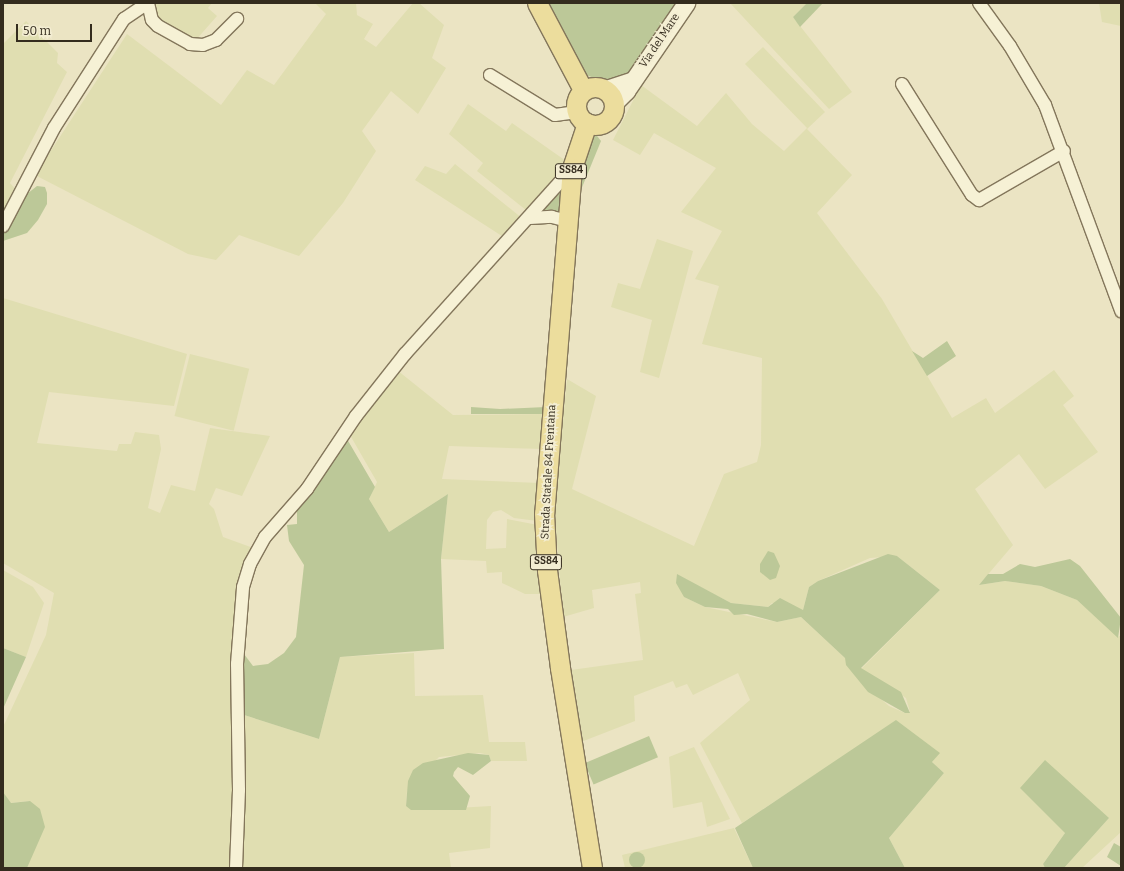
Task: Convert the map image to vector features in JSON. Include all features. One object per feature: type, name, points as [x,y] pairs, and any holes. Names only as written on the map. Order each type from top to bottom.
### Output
[{"type":"main road","points":[[537,3],[583,90]]},
{"type":"main road","points":[[594,86],[610,96],[608,121],[597,125],[582,118],[576,103],[583,90],[594,86]]},
{"type":"main road","name":"Strada Statale 84 Frentana","points":[[582,118],[572,168],[548,457],[545,544],[560,668],[592,868]]},
{"type":"street","points":[[3,226],[54,128],[124,19],[148,3],[152,20],[158,26],[190,44],[204,45],[216,40],[237,18]]},
{"type":"street","name":"Via del Mare","points":[[610,96],[635,79],[686,3]]},
{"type":"street","points":[[979,3],[1035,86],[1064,151],[1121,311]]},
{"type":"street","points":[[490,75],[555,115],[582,118]]},
{"type":"street","points":[[902,84],[972,195],[979,200],[1064,151]]},
{"type":"street","points":[[236,868],[239,790],[237,664],[243,587],[250,564],[265,537],[307,489],[356,416],[406,354],[530,218],[572,168]]},
{"type":"street","points":[[530,218],[552,217],[568,221]]},
{"type":"shaded area","points":[[153,3],[212,3],[208,8],[217,16],[195,41],[159,20],[153,13]]},
{"type":"shaded area","points":[[315,3],[356,3],[357,15],[373,24],[364,39],[376,47],[413,3],[419,3],[444,25],[432,58],[446,68],[418,114],[391,91],[362,131],[376,151],[343,203],[299,256],[239,235],[216,260],[188,254],[35,175],[127,34],[221,105],[247,70],[274,85],[326,14]]},
{"type":"shaded area","points":[[730,3],[807,3],[793,17],[852,92],[829,109]]},
{"type":"shaded area","points":[[1099,3],[1121,3],[1121,26],[1102,22]]},
{"type":"shaded area","points":[[26,21],[58,53],[57,63],[67,72],[10,183],[17,191],[3,213],[3,44]]},
{"type":"shaded area","points":[[763,47],[825,112],[807,129],[852,175],[817,213],[882,299],[952,418],[986,398],[995,413],[1054,370],[1074,396],[1063,405],[1098,452],[1045,489],[1019,454],[975,489],[1013,545],[979,585],[1005,581],[1041,586],[1077,600],[1118,637],[1121,635],[1121,832],[1082,868],[1064,868],[1109,818],[1065,833],[1043,864],[1045,868],[905,868],[889,838],[944,773],[932,762],[939,753],[824,769],[742,823],[700,743],[750,700],[738,673],[693,695],[687,684],[676,688],[673,681],[634,696],[635,721],[581,742],[571,670],[643,660],[635,594],[641,593],[640,582],[592,590],[594,608],[563,617],[554,506],[567,379],[596,396],[572,489],[694,546],[724,474],[757,462],[761,445],[762,358],[702,344],[719,286],[695,279],[722,231],[681,212],[716,168],[654,133],[640,155],[613,140],[641,85],[697,126],[726,93],[752,124],[784,151],[807,128],[745,64]],"holes":[[[897,556],[940,590],[861,669],[906,698],[910,712],[905,713],[889,706],[857,678],[845,658],[801,617],[777,622],[705,607],[684,597],[677,575],[731,603],[768,607],[772,603],[803,610],[809,587],[818,581],[870,558]]]},
{"type":"shaded area","points":[[468,104],[506,131],[512,123],[566,161],[564,177],[531,214],[477,171],[483,163],[449,134]]},
{"type":"shaded area","points":[[455,164],[523,219],[505,238],[415,180],[425,166],[446,174]]},
{"type":"shaded area","points":[[657,239],[693,251],[659,378],[640,372],[652,320],[611,307],[618,283],[640,289]]},
{"type":"shaded area","points":[[3,298],[187,354],[174,406],[49,392],[37,443],[117,451],[119,444],[131,444],[135,432],[159,435],[161,449],[148,508],[160,513],[171,485],[195,491],[210,428],[270,436],[242,496],[216,488],[209,504],[214,509],[223,537],[256,549],[248,567],[233,868],[27,868],[35,847],[29,801],[10,803],[3,792],[3,727],[46,635],[54,593],[3,563]]},
{"type":"shaded area","points":[[190,354],[249,369],[234,431],[175,416]]},
{"type":"shaded area","points":[[397,370],[453,415],[545,414],[543,449],[449,446],[442,479],[540,483],[538,521],[514,518],[501,510],[493,512],[487,520],[486,549],[506,548],[507,519],[538,525],[545,594],[525,594],[502,583],[502,572],[487,573],[486,561],[441,559],[448,494],[389,532],[369,499],[377,482],[350,435]]},
{"type":"shaded area","points":[[3,570],[33,587],[44,603],[26,657],[3,648]]},
{"type":"shaded area","points":[[414,653],[415,696],[483,695],[489,742],[525,742],[527,761],[491,761],[489,755],[480,753],[439,757],[407,791],[406,806],[422,810],[491,806],[490,848],[449,853],[451,868],[239,868],[238,713],[319,739],[340,657]]},
{"type":"shaded area","points":[[694,747],[730,819],[707,827],[702,802],[673,808],[669,757]]},
{"type":"shaded area","points":[[734,828],[753,868],[625,868],[622,855]]},
{"type":"green space","points":[[545,3],[678,3],[630,74],[609,83],[583,74]]},
{"type":"green space","points":[[807,3],[823,3],[800,27],[793,17]]},
{"type":"green space","points":[[594,132],[601,141],[576,202],[586,133]]},
{"type":"green space","points":[[37,186],[45,187],[47,193],[47,204],[38,220],[27,233],[3,241],[3,213]]},
{"type":"green space","points":[[561,192],[560,215],[542,211],[558,193]]},
{"type":"green space","points":[[947,341],[956,356],[927,376],[912,351],[923,358]]},
{"type":"green space","points":[[471,407],[500,409],[546,407],[545,414],[471,414]]},
{"type":"green space","points":[[347,439],[375,487],[369,499],[389,532],[448,494],[441,559],[444,649],[340,657],[319,739],[238,713],[241,650],[253,666],[268,664],[284,653],[296,637],[304,565],[289,541],[287,525],[297,524],[297,509]]},
{"type":"green space","points":[[768,551],[774,553],[780,566],[776,578],[770,580],[760,572],[760,564]]},
{"type":"green space","points":[[888,554],[897,556],[940,590],[861,668],[901,692],[910,713],[905,713],[868,692],[846,665],[845,658],[801,617],[777,622],[747,614],[734,615],[728,609],[705,607],[684,597],[676,583],[677,574],[731,603],[768,607],[780,598],[803,610],[809,587],[818,581]]},
{"type":"green space","points":[[1070,559],[1080,566],[1121,618],[1118,638],[1077,600],[1041,586],[1005,581],[979,585],[988,574],[1003,574],[1020,564],[1035,567]]},
{"type":"green space","points":[[3,648],[26,657],[3,709],[4,661]]},
{"type":"green space","points":[[896,720],[940,753],[932,762],[944,773],[889,838],[905,868],[753,868],[735,828]]},
{"type":"green space","points":[[649,736],[658,757],[594,785],[585,763]]},
{"type":"green space","points":[[468,753],[489,755],[491,761],[473,775],[458,767],[454,772],[453,776],[470,796],[466,810],[411,810],[406,806],[408,781],[413,770],[423,763]]},
{"type":"green space","points":[[1045,760],[1109,818],[1064,868],[1045,868],[1043,864],[1065,833],[1020,788]]},
{"type":"green space","points":[[3,792],[11,803],[30,801],[40,809],[45,827],[27,868],[3,868]]},
{"type":"green space","points":[[1114,843],[1121,847],[1121,866],[1107,857]]},
{"type":"green space","points":[[637,852],[643,854],[645,860],[643,866],[637,868],[631,866],[629,860],[631,854]]}]
